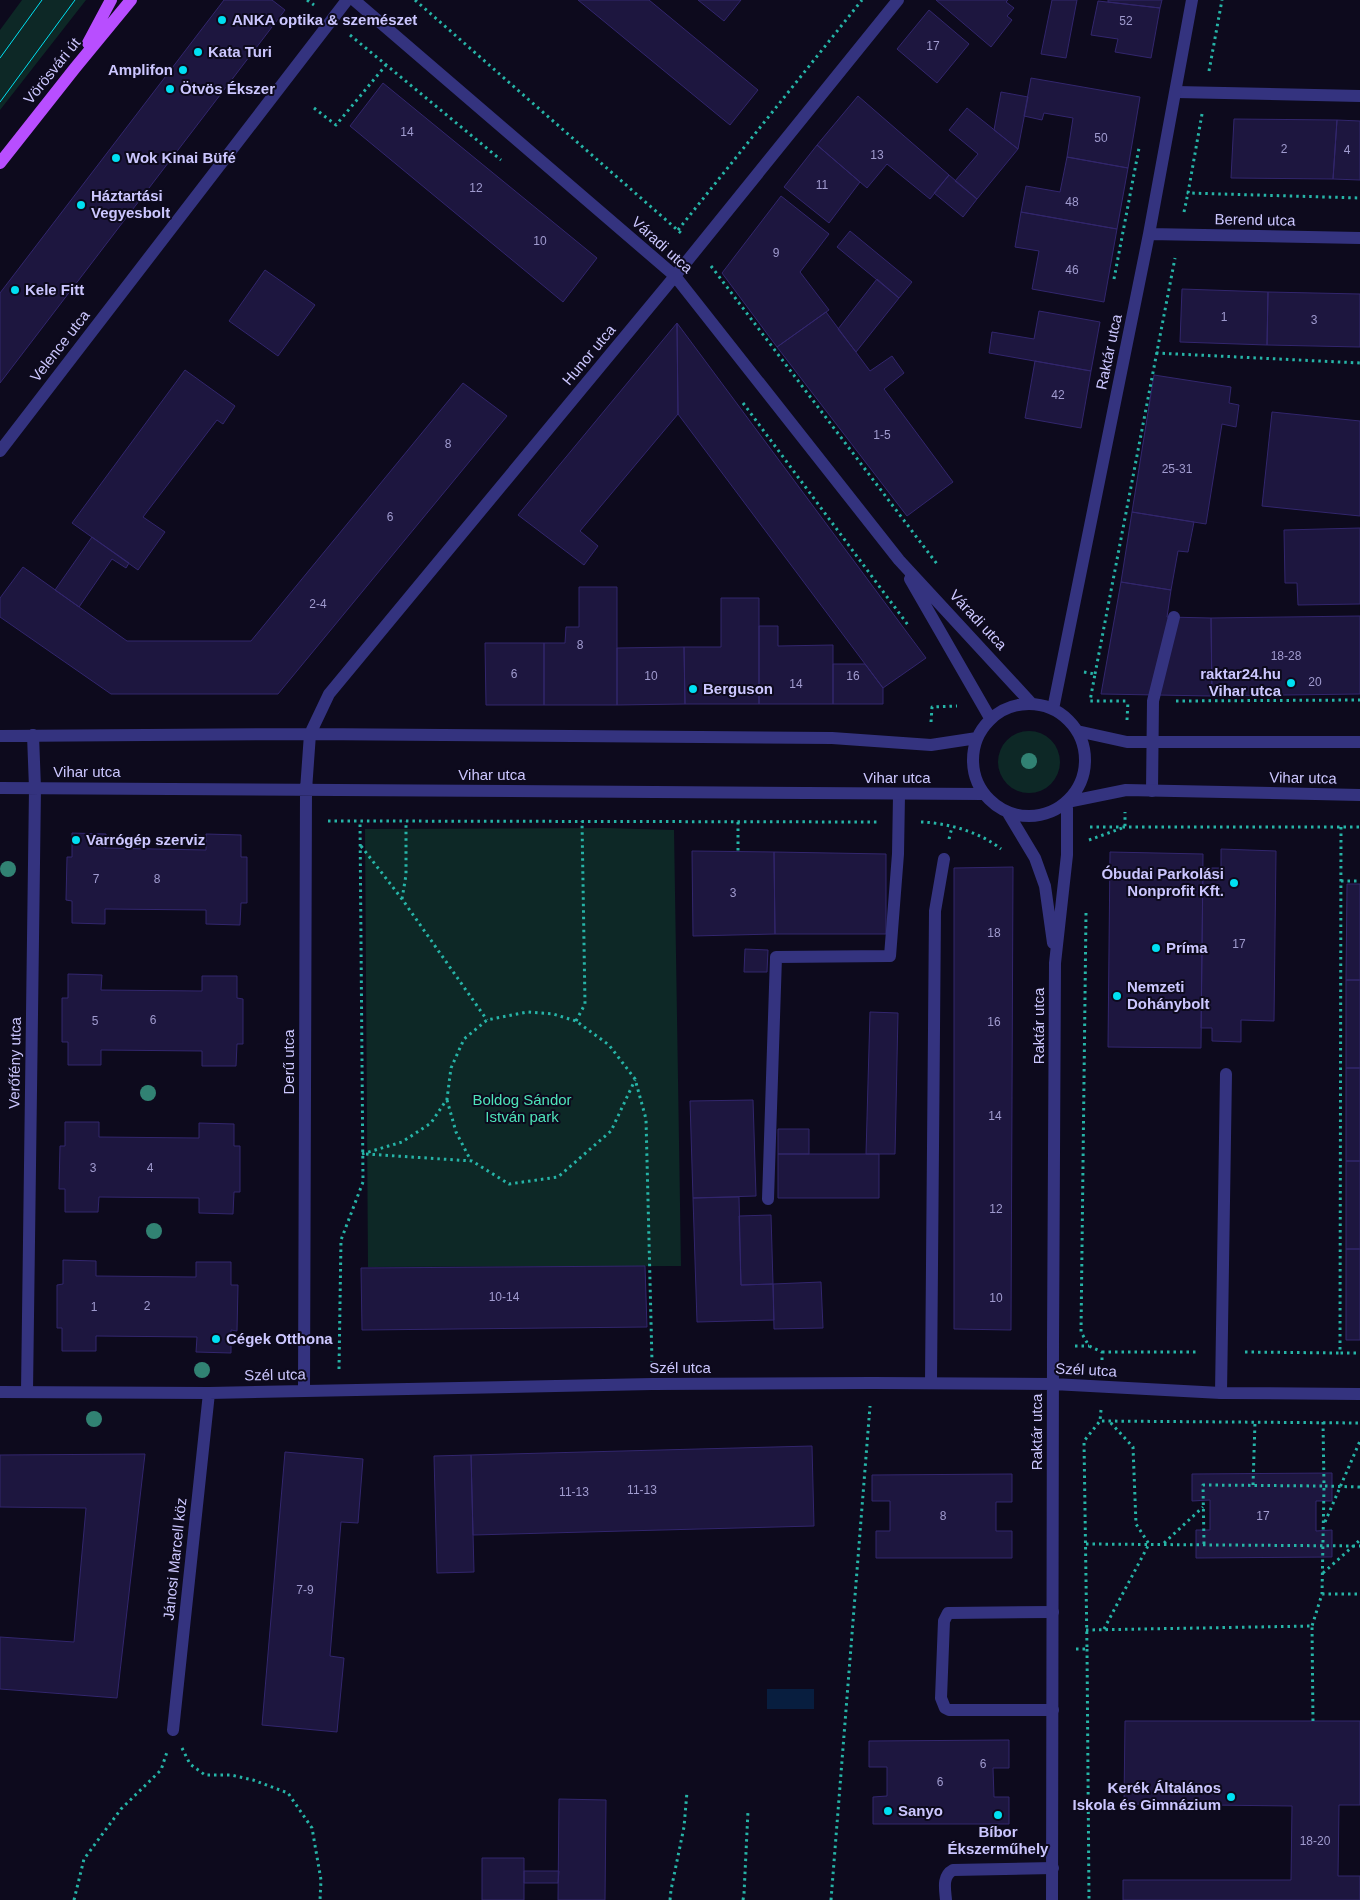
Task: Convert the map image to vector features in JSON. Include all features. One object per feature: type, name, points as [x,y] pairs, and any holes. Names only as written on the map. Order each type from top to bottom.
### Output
[{"type":"main road","points":[[75,68],[111,0]]},
{"type":"main road","name":"Vörösvári út","points":[[0,163],[131,0]]},
{"type":"street","name":"Velence utca","points":[[0,451],[347,0]]},
{"type":"street","name":"Váradi utca","points":[[354,0],[675,276],[899,560],[1032,704]]},
{"type":"street","name":"Hunor utca","points":[[310,734],[329,694],[675,276],[898,0]]},
{"type":"street","name":"Raktár utca","points":[[1053,709],[1149,234],[1192,0]]},
{"type":"street","points":[[1176,92],[1360,96]]},
{"type":"street","name":"Berend utca","points":[[1149,234],[1360,238]]},
{"type":"street","name":"Váradi utca","points":[[899,560],[990,718]]},
{"type":"street","points":[[1152,791],[1153,701],[1174,617]]},
{"type":"street","points":[[1032,704],[1053,709],[1067,718],[1077,731],[1085,756],[1081,781],[1067,802],[1038,816],[1008,813],[984,794],[973,767],[977,738],[990,718],[1011,706],[1032,704]]},
{"type":"street","points":[[1077,731],[1127,742],[1360,742]]},
{"type":"street","points":[[0,736],[310,734],[832,738],[931,745],[977,738]]},
{"type":"street","name":"Derű utca","points":[[304,1390],[306,790],[310,734]]},
{"type":"street","name":"Verőfény utca","points":[[27,1392],[34,788],[32,735]]},
{"type":"street","name":"Vihar utca","points":[[0,788],[899,795],[984,794]]},
{"type":"street","name":"Vihar utca","points":[[1067,802],[1126,790],[1360,795]]},
{"type":"street","points":[[768,1199],[776,957],[890,956],[899,822],[899,795]]},
{"type":"street","name":"Raktár utca","points":[[1052,1900],[1055,963],[1067,855],[1067,802]]},
{"type":"street","name":"Raktár utca","points":[[1008,813],[1035,858],[1045,886],[1055,963]]},
{"type":"street","points":[[931,1384],[935,911],[944,859]]},
{"type":"street","points":[[1221,1393],[1226,1074]]},
{"type":"street","name":"Szél utca","points":[[0,1392],[209,1392],[652,1384],[872,1383],[1053,1384],[1221,1393],[1360,1394]]},
{"type":"street","name":"Jánosi Marcell köz","points":[[174,1730],[209,1392]]},
{"type":"street","points":[[1053,1612],[948,1613],[944,1621],[941,1698],[945,1708],[949,1710],[1053,1710]]},
{"type":"street","points":[[946,1900],[945,1879],[948,1873],[953,1870],[1052,1868]]},
{"type":"path","points":[[678,230],[862,0]]},
{"type":"path","points":[[1222,0],[1188,193],[1090,700],[1360,700]]},
{"type":"path","points":[[314,108],[336,125],[386,65]]},
{"type":"path","points":[[1188,193],[1360,198]]},
{"type":"path","points":[[1156,353],[1360,364]]},
{"type":"path","points":[[1061,667],[1095,674]]},
{"type":"path","points":[[1125,826],[1126,790]]},
{"type":"path","points":[[306,821],[932,822],[967,830],[996,845],[1018,863],[1035,858]]},
{"type":"path","points":[[339,1390],[341,1240],[363,1182],[360,821]]},
{"type":"path","points":[[402,899],[406,875],[406,821]]},
{"type":"path","points":[[576,1021],[585,1004],[582,821]]},
{"type":"path","points":[[738,822],[738,852]]},
{"type":"path","points":[[1086,841],[1125,826]]},
{"type":"path","points":[[1341,826],[1340,1352],[1360,1353]]},
{"type":"path","points":[[1086,827],[1360,827]]},
{"type":"path","points":[[361,846],[402,899],[487,1020]]},
{"type":"path","points":[[1341,881],[1360,881]]},
{"type":"path","points":[[1086,906],[1082,1332],[1089,1346],[1102,1352],[1100,1421],[1084,1441],[1089,1900]]},
{"type":"path","points":[[472,1161],[456,1132],[447,1099],[452,1068],[464,1039],[487,1020],[527,1012],[553,1014],[576,1021],[609,1045],[635,1079],[646,1119],[652,1384]]},
{"type":"path","points":[[362,1154],[472,1161],[509,1184],[558,1177],[611,1131],[635,1079]]},
{"type":"path","points":[[362,1154],[402,1142],[431,1123],[447,1099]]},
{"type":"path","points":[[831,1900],[872,1383]]},
{"type":"path","points":[[1100,1421],[1360,1422]]},
{"type":"path","points":[[1109,1421],[1133,1447],[1136,1524],[1149,1544]]},
{"type":"path","points":[[1253,1485],[1255,1422]]},
{"type":"path","points":[[1313,1722],[1312,1626],[1322,1594],[1324,1544],[1323,1422]]},
{"type":"path","points":[[1324,1525],[1360,1441]]},
{"type":"path","points":[[1204,1544],[1204,1485],[1360,1487]]},
{"type":"path","points":[[1164,1544],[1203,1507]]},
{"type":"path","points":[[1323,1573],[1360,1540]]},
{"type":"path","points":[[1086,1544],[1324,1544],[1360,1546]]},
{"type":"path","points":[[1104,1629],[1149,1544]]},
{"type":"path","points":[[1322,1594],[1360,1594]]},
{"type":"path","points":[[1086,1630],[1312,1626]]},
{"type":"path","points":[[1053,1648],[1086,1648]]},
{"type":"path","points":[[74,1900],[84,1858],[121,1809],[161,1770],[174,1730]]},
{"type":"path","points":[[174,1730],[190,1764],[205,1775],[231,1775],[253,1780],[288,1793],[312,1828],[321,1880],[320,1900]]},
{"type":"path","points":[[670,1900],[684,1827],[687,1792]]},
{"type":"path","points":[[742,1900],[744,1894],[748,1810]]},
{"type":"green space","points":[[22,0],[86,0],[0,110],[0,30]]},
{"type":"green space","points":[[1029,731],[1041,733],[1051,740],[1058,750],[1060,762],[1058,774],[1051,784],[1041,791],[1029,793],[1017,791],[1007,784],[1000,774],[998,762],[1000,750],[1007,740],[1017,733]]},
{"type":"green space","name":"Boldog Sándor István park","points":[[605,828],[674,830],[681,1266],[368,1267],[365,829]]},
{"type":"water","points":[[767,1689],[814,1689],[814,1709],[767,1709]]},
{"type":"building","points":[[224,0],[272,0],[285,10],[0,383],[0,293]]},
{"type":"building","points":[[578,0],[649,0],[758,90],[730,125]]},
{"type":"building","points":[[698,0],[741,0],[724,21]]},
{"type":"building","points":[[936,0],[1008,0],[1006,2],[1014,8],[1007,16],[1012,20],[991,47]]},
{"type":"building","points":[[1052,0],[1077,0],[1066,58],[1041,54]]},
{"type":"building","points":[[1108,0],[1162,0],[1160,8],[1108,2]]},
{"type":"building","points":[[1098,1],[1160,8],[1151,58],[1115,52],[1118,39],[1091,35]]},
{"type":"building","points":[[929,10],[969,44],[937,83],[897,49]]},
{"type":"building","points":[[1031,78],[1140,97],[1128,168],[1067,157],[1073,118],[1044,113],[1042,120],[1024,116]]},
{"type":"building","points":[[383,83],[597,258],[563,302],[350,126]]},
{"type":"building","points":[[1001,92],[1028,97],[1018,149],[994,130]]},
{"type":"building","points":[[858,96],[949,175],[930,199],[887,164],[867,188],[817,145]]},
{"type":"building","points":[[967,108],[1018,149],[977,199],[955,181],[978,154],[949,130]]},
{"type":"building","points":[[1234,119],[1337,120],[1333,179],[1231,178]]},
{"type":"building","points":[[1337,120],[1360,121],[1360,180],[1333,179]]},
{"type":"building","points":[[817,145],[860,182],[829,223],[784,187]]},
{"type":"building","points":[[1067,157],[1128,168],[1117,229],[1021,212],[1026,186],[1060,192]]},
{"type":"building","points":[[949,175],[977,199],[963,217],[934,193]]},
{"type":"building","points":[[781,196],[829,234],[800,272],[829,310],[777,347],[722,273]]},
{"type":"building","points":[[1021,212],[1117,229],[1104,302],[1032,289],[1039,251],[1015,247]]},
{"type":"building","points":[[850,231],[912,282],[899,298],[837,247]]},
{"type":"building","points":[[265,270],[315,305],[278,356],[229,321]]},
{"type":"building","points":[[877,279],[899,298],[856,352],[838,329]]},
{"type":"building","points":[[1182,289],[1268,292],[1267,345],[1180,342]]},
{"type":"building","points":[[1268,292],[1360,294],[1360,347],[1267,345]]},
{"type":"building","points":[[1039,311],[1100,322],[1091,371],[989,353],[992,332],[1034,339]]},
{"type":"building","points":[[826,312],[870,371],[892,356],[904,373],[884,389],[953,482],[907,516],[777,347]]},
{"type":"building","points":[[677,323],[926,658],[883,688],[678,414]]},
{"type":"building","points":[[677,323],[678,414],[580,531],[598,546],[584,565],[518,515]]},
{"type":"building","points":[[1035,361],[1091,371],[1081,428],[1025,418]]},
{"type":"building","points":[[185,370],[235,406],[223,424],[217,420],[143,517],[165,532],[138,570],[72,523]]},
{"type":"building","points":[[1154,375],[1231,387],[1229,403],[1239,405],[1236,427],[1222,424],[1206,524],[1132,512]]},
{"type":"building","points":[[463,383],[507,416],[278,694],[111,694],[0,617],[0,598],[23,567],[127,641],[251,641]]},
{"type":"building","points":[[1272,412],[1360,421],[1360,516],[1262,506]]},
{"type":"building","points":[[1132,512],[1194,522],[1188,552],[1178,551],[1171,590],[1121,582]]},
{"type":"building","points":[[1360,528],[1360,604],[1298,605],[1297,583],[1285,583],[1284,530]]},
{"type":"building","points":[[92,537],[129,563],[126,568],[112,559],[79,607],[55,590]]},
{"type":"building","points":[[1121,582],[1171,590],[1167,617],[1211,618],[1212,696],[1101,694]]},
{"type":"building","points":[[579,587],[617,587],[617,705],[544,705],[544,643],[565,643],[566,627],[579,627]]},
{"type":"building","points":[[721,598],[759,598],[759,704],[685,704],[684,647],[721,647]]},
{"type":"building","points":[[1360,616],[1360,694],[1212,696],[1211,618]]},
{"type":"building","points":[[759,626],[778,626],[778,646],[833,645],[833,704],[759,704]]},
{"type":"building","points":[[485,643],[544,643],[544,705],[486,705]]},
{"type":"building","points":[[684,647],[685,704],[617,705],[617,648]]},
{"type":"building","points":[[833,664],[865,664],[883,688],[883,704],[833,704]]},
{"type":"building","points":[[72,833],[106,834],[105,848],[206,850],[206,834],[241,835],[241,857],[247,857],[247,903],[241,903],[240,925],[206,924],[206,910],[105,909],[105,924],[72,923],[72,901],[66,900],[67,857],[72,857]]},
{"type":"building","points":[[1221,849],[1276,851],[1274,1021],[1241,1020],[1241,1042],[1212,1041],[1212,1028],[1201,1028],[1203,868],[1221,868]]},
{"type":"building","points":[[692,851],[774,852],[775,934],[693,936]]},
{"type":"building","points":[[774,852],[886,854],[886,934],[775,934]]},
{"type":"building","name":"Príma","points":[[1110,852],[1203,854],[1201,1048],[1108,1047]]},
{"type":"building","points":[[1013,867],[1011,1330],[954,1329],[954,868]]},
{"type":"building","points":[[1347,884],[1360,884],[1360,980],[1346,980]]},
{"type":"building","points":[[745,949],[768,950],[767,972],[744,972]]},
{"type":"building","points":[[68,974],[102,975],[101,990],[202,991],[202,976],[237,976],[237,998],[243,999],[243,1044],[237,1044],[236,1066],[202,1066],[202,1051],[101,1050],[101,1065],[68,1065],[68,1042],[62,1042],[62,998],[68,998]]},
{"type":"building","points":[[1346,980],[1360,980],[1360,1068],[1346,1068]]},
{"type":"building","points":[[870,1012],[898,1013],[895,1154],[866,1154]]},
{"type":"building","points":[[1346,1068],[1360,1068],[1360,1161],[1346,1161]]},
{"type":"building","points":[[753,1100],[756,1196],[693,1198],[690,1101]]},
{"type":"building","points":[[65,1122],[99,1122],[99,1137],[199,1138],[199,1123],[234,1124],[234,1146],[240,1146],[240,1192],[234,1192],[233,1214],[199,1213],[199,1198],[99,1197],[98,1212],[65,1212],[65,1189],[59,1189],[60,1146],[65,1146]]},
{"type":"building","points":[[778,1129],[809,1129],[809,1154],[778,1154]]},
{"type":"building","points":[[778,1154],[879,1154],[879,1198],[778,1198]]},
{"type":"building","points":[[1346,1161],[1360,1161],[1360,1249],[1346,1249]]},
{"type":"building","points":[[739,1197],[741,1285],[773,1284],[774,1320],[697,1322],[693,1198]]},
{"type":"building","points":[[771,1215],[773,1284],[741,1285],[739,1216]]},
{"type":"building","points":[[1346,1249],[1360,1249],[1360,1340],[1346,1340]]},
{"type":"building","points":[[63,1260],[96,1261],[96,1276],[196,1277],[196,1262],[231,1262],[231,1285],[238,1285],[237,1331],[231,1330],[231,1353],[196,1352],[197,1337],[96,1336],[96,1351],[62,1351],[62,1328],[57,1328],[57,1285],[63,1284]]},
{"type":"building","points":[[645,1266],[647,1327],[362,1330],[361,1268]]},
{"type":"building","points":[[821,1282],[823,1328],[774,1329],[773,1284]]},
{"type":"building","points":[[812,1446],[814,1526],[473,1535],[471,1455]]},
{"type":"building","points":[[285,1452],[363,1459],[358,1523],[341,1522],[330,1656],[344,1658],[337,1732],[262,1725]]},
{"type":"building","points":[[145,1454],[117,1698],[0,1689],[0,1637],[74,1642],[86,1508],[0,1507],[0,1455]]},
{"type":"building","points":[[471,1455],[474,1572],[437,1573],[434,1456]]},
{"type":"building","points":[[1332,1473],[1332,1501],[1316,1501],[1316,1531],[1332,1530],[1332,1557],[1196,1558],[1196,1530],[1210,1530],[1210,1500],[1192,1501],[1192,1474]]},
{"type":"building","points":[[1012,1474],[1012,1502],[996,1502],[996,1531],[1012,1531],[1012,1558],[876,1558],[876,1531],[890,1531],[890,1501],[872,1501],[872,1475]]},
{"type":"building","points":[[1125,1721],[1360,1721],[1360,1805],[1339,1805],[1338,1876],[1360,1876],[1360,1900],[1123,1900],[1123,1880],[1291,1880],[1292,1806],[1124,1804]]},
{"type":"building","points":[[1009,1740],[1009,1768],[993,1768],[994,1797],[1009,1797],[1009,1824],[873,1824],[873,1797],[887,1796],[887,1767],[869,1767],[869,1741]]},
{"type":"building","points":[[559,1799],[606,1800],[605,1900],[558,1900]]},
{"type":"building","points":[[482,1858],[524,1858],[524,1900],[482,1900]]},
{"type":"building","points":[[524,1871],[559,1871],[558,1883],[524,1883]]},
{"type":"tram line","points":[[0,58],[42,0]]},
{"type":"tram line","points":[[0,102],[75,0]]},
{"type":"place","name":"ANKA optika & szemészet","points":[[222,20]]},
{"type":"place","name":"Kata Turi","points":[[198,52]]},
{"type":"place","name":"Amplifon","points":[[183,70]]},
{"type":"place","name":"Ötvös Ékszer","points":[[170,89]]},
{"type":"place","name":"Wok Kinai Büfé","points":[[116,158]]},
{"type":"place","name":"Háztartási Vegyesbolt","points":[[81,205]]},
{"type":"place","name":"Kele Fitt","points":[[15,290]]},
{"type":"place","name":"raktar24.hu Vihar utca","points":[[1291,683]]},
{"type":"place","name":"Berguson","points":[[693,689]]},
{"type":"place","name":"Varrógép szerviz","points":[[76,840]]},
{"type":"place","name":"Óbudai Parkolási Nonprofit Kft.","points":[[1234,883]]},
{"type":"place","name":"Príma","points":[[1156,948]]},
{"type":"place","name":"Nemzeti Dohánybolt","points":[[1117,996]]},
{"type":"place","name":"Cégek Otthona","points":[[216,1339]]},
{"type":"place","name":"Kerék Általános Iskola és Gimnázium","points":[[1231,1797]]},
{"type":"place","name":"Sanyo","points":[[888,1811]]},
{"type":"place","name":"Bíbor Ékszerműhely","points":[[998,1815]]}]
